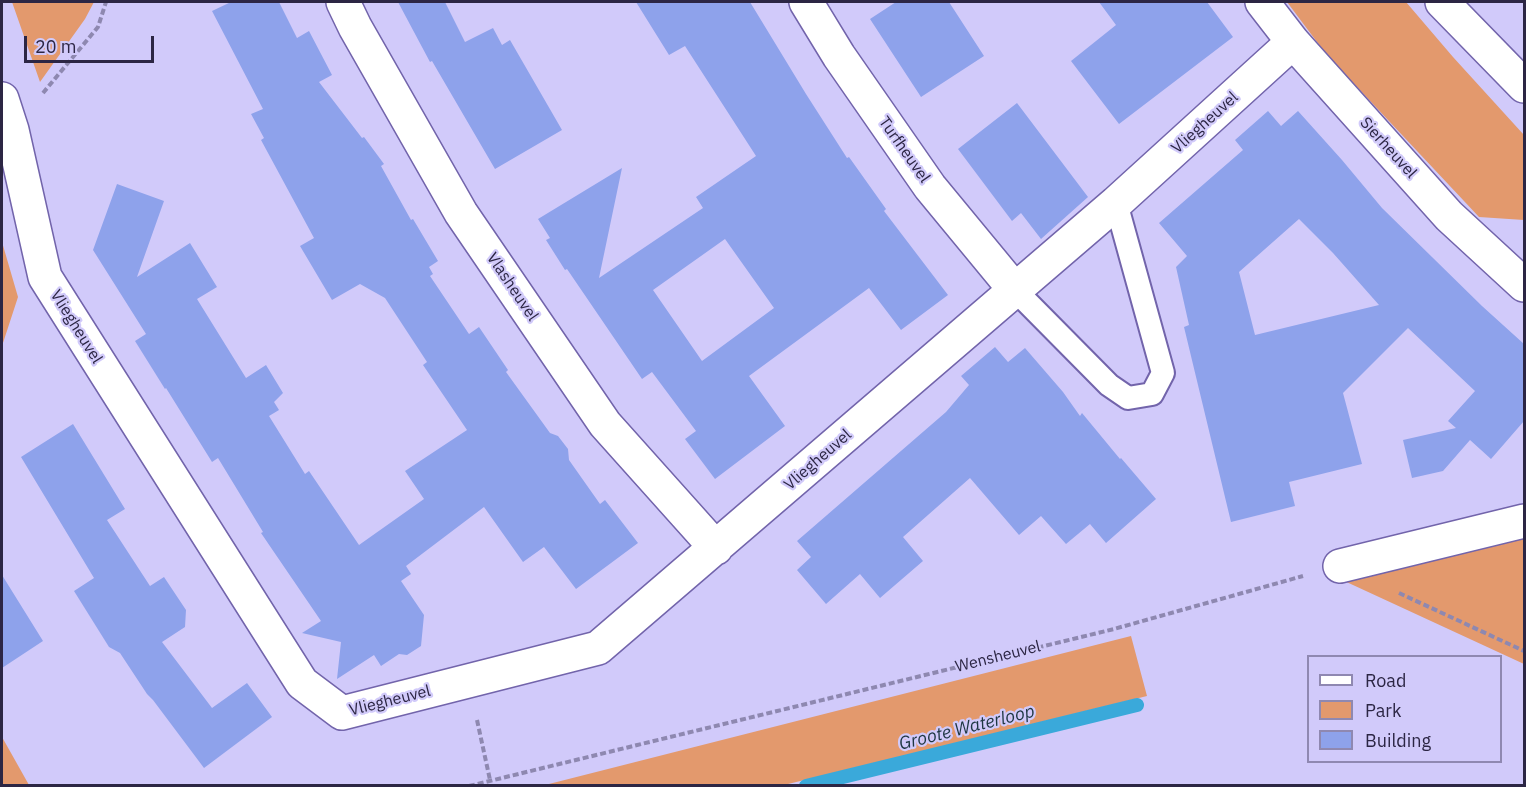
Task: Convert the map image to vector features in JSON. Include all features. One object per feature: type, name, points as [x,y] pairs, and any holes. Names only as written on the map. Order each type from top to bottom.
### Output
[{"type":"street","name":"Vlasheuvel","points":[[343,2],[461,213],[605,424],[717,548]]},
{"type":"street","name":"Turfheuvel","points":[[806,2],[839,56],[930,187],[1015,290]]},
{"type":"street","name":"Sierheuvel","points":[[1262,2],[1293,42],[1449,216],[1520,274]]},
{"type":"street","points":[[1442,2],[1524,86]]},
{"type":"street","name":"Vliegheuvel","points":[[2,99],[12,130],[45,277],[302,683],[342,713],[598,648],[1116,203],[1293,42]]},
{"type":"street","points":[[1340,566],[1524,521]]},
{"type":"lane","points":[[1015,290],[1109,385],[1128,398],[1152,394],[1163,373],[1116,203]]},
{"type":"path","points":[[12,130],[98,27],[106,2]]},
{"type":"path","name":"Wensheuvel","points":[[469,786],[1114,629],[1340,566]]},
{"type":"path","points":[[1394,591],[1524,651]]},
{"type":"path","points":[[468,681],[490,780]]},
{"type":"green space","points":[[12,2],[94,2],[85,19],[40,82]]},
{"type":"green space","points":[[1287,2],[1406,2],[1524,135],[1524,220],[1479,217],[1326,54]]},
{"type":"green space","points":[[2,242],[18,297],[2,346]]},
{"type":"green space","points":[[1524,531],[1524,664],[1340,579]]},
{"type":"green space","points":[[1131,636],[1147,696],[784,785],[545,785]]},
{"type":"green space","points":[[2,737],[29,785],[2,785]]},
{"type":"building","points":[[231,2],[279,2],[297,38],[309,31],[332,75],[319,82],[384,164],[381,166],[411,220],[413,219],[438,261],[429,267],[433,274],[430,276],[469,334],[479,327],[508,370],[506,372],[550,433],[558,436],[568,449],[569,460],[600,504],[605,500],[638,543],[576,589],[544,547],[523,562],[484,507],[406,566],[411,574],[401,581],[424,615],[421,646],[407,655],[399,654],[381,666],[374,655],[337,679],[341,642],[302,633],[321,621],[261,533],[263,532],[218,458],[212,462],[135,341],[146,334],[93,250],[117,184],[164,201],[137,277],[190,243],[217,287],[197,299],[246,378],[266,365],[283,393],[274,402],[279,410],[269,416],[305,474],[309,471],[359,545],[424,499],[405,471],[467,430],[423,365],[427,362],[385,298],[360,284],[332,300],[300,246],[314,238],[261,140],[264,138],[251,114],[263,109],[212,11]]},
{"type":"building","points":[[398,2],[445,2],[465,42],[493,28],[502,45],[510,40],[562,130],[495,169],[432,61],[430,62]]},
{"type":"building","points":[[636,2],[750,2],[847,158],[849,157],[886,209],[884,211],[948,295],[901,330],[869,288],[749,376],[785,426],[715,479],[685,439],[696,431],[652,372],[642,379],[567,269],[565,270],[546,240],[550,238],[538,219],[622,168],[599,278],[703,208],[696,197],[756,156],[685,46],[669,55]],"holes":[[[725,239],[774,308],[702,361],[653,290]]]},
{"type":"building","points":[[896,2],[949,2],[984,56],[921,97],[870,19]]},
{"type":"building","points":[[1099,2],[1207,2],[1233,37],[1119,124],[1071,61],[1116,25]]},
{"type":"building","points":[[1017,103],[1088,197],[1041,239],[1021,213],[1012,221],[958,149]]},
{"type":"building","points":[[1268,111],[1281,126],[1298,111],[1382,208],[1524,344],[1524,421],[1491,459],[1470,440],[1443,471],[1412,478],[1403,440],[1456,428],[1448,421],[1475,391],[1408,328],[1343,393],[1362,464],[1289,482],[1295,506],[1231,522],[1184,327],[1189,325],[1176,267],[1187,256],[1159,223],[1243,150],[1235,140]],"holes":[[[1299,219],[1379,305],[1255,335],[1239,272]]]},
{"type":"building","points":[[995,347],[1008,362],[1025,348],[1063,392],[1080,416],[1082,413],[1156,499],[1106,543],[1090,524],[1066,544],[1041,516],[1019,535],[970,478],[903,537],[923,561],[880,598],[860,574],[826,604],[797,570],[811,557],[797,541],[946,412],[969,385],[961,376]]},
{"type":"building","points":[[73,424],[125,509],[107,520],[150,586],[164,577],[186,610],[185,627],[162,642],[212,708],[247,683],[272,717],[204,768],[147,694],[120,653],[109,647],[74,591],[94,578],[21,457]]},
{"type":"building","points":[[2,575],[43,641],[2,668]]},
{"type":"waterway","name":"Groote Waterloop","points":[[806,786],[1137,705]]}]
